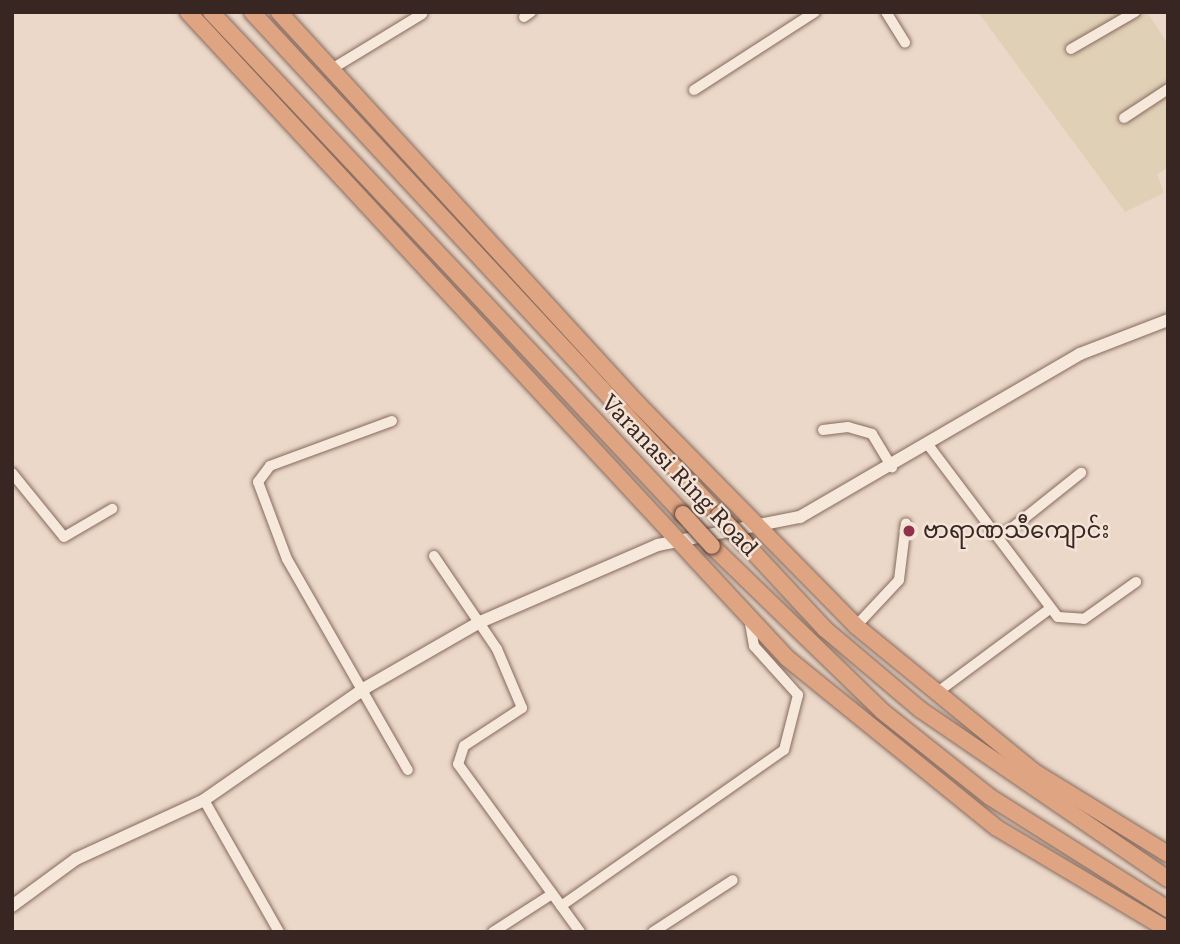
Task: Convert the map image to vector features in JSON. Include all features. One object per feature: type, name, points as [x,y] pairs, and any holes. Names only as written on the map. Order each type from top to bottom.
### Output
[{"type":"highway","points":[[188,12],[749,618],[889,745],[997,828],[1168,930]]},
{"type":"highway","name":"Varanasi Ring Road","points":[[211,12],[712,546],[882,711],[990,797],[1168,909]]},
{"type":"highway","name":"Varanasi Ring Road","points":[[252,12],[825,629],[921,710],[1168,879]]},
{"type":"highway","points":[[279,12],[753,525],[856,626],[934,694],[1033,771],[1168,854]]},
{"type":"street","points":[[694,90],[814,12]]},
{"type":"street","points":[[886,12],[905,43]]},
{"type":"street","points":[[1070,48],[1135,12]]},
{"type":"street","points":[[330,70],[422,14]]},
{"type":"street","points":[[1124,118],[1168,89]]},
{"type":"street","points":[[12,906],[76,859],[204,800],[365,688],[480,622],[553,586],[677,541],[800,517],[929,446],[1080,354],[1168,320]]},
{"type":"street","points":[[392,421],[270,466],[259,477],[287,559],[365,688],[408,770]]},
{"type":"street","points":[[823,430],[861,429],[878,441],[892,467]]},
{"type":"street","points":[[929,446],[993,534],[1051,608],[1067,623],[1076,622],[1136,582]]},
{"type":"street","points":[[12,473],[64,537],[112,509]]},
{"type":"street","points":[[993,534],[1007,532],[1081,474]]},
{"type":"street","points":[[856,626],[899,580],[906,523]]},
{"type":"street","points":[[434,556],[480,622],[522,708],[464,746],[458,764],[580,932]]},
{"type":"street","points":[[934,694],[1051,608]]},
{"type":"street","points":[[561,906],[784,750],[799,695],[754,646],[749,618]]},
{"type":"street","points":[[204,800],[279,932]]},
{"type":"street","points":[[653,932],[733,880]]},
{"type":"street","points":[[493,932],[552,894]]},
{"type":"shaded area","points":[[978,12],[1147,12],[1168,44],[1168,168],[1157,174],[1164,193],[1125,212]]},
{"type":"place","name":"ဗာရာဏသီကျောင်း","points":[[909,531]]}]
